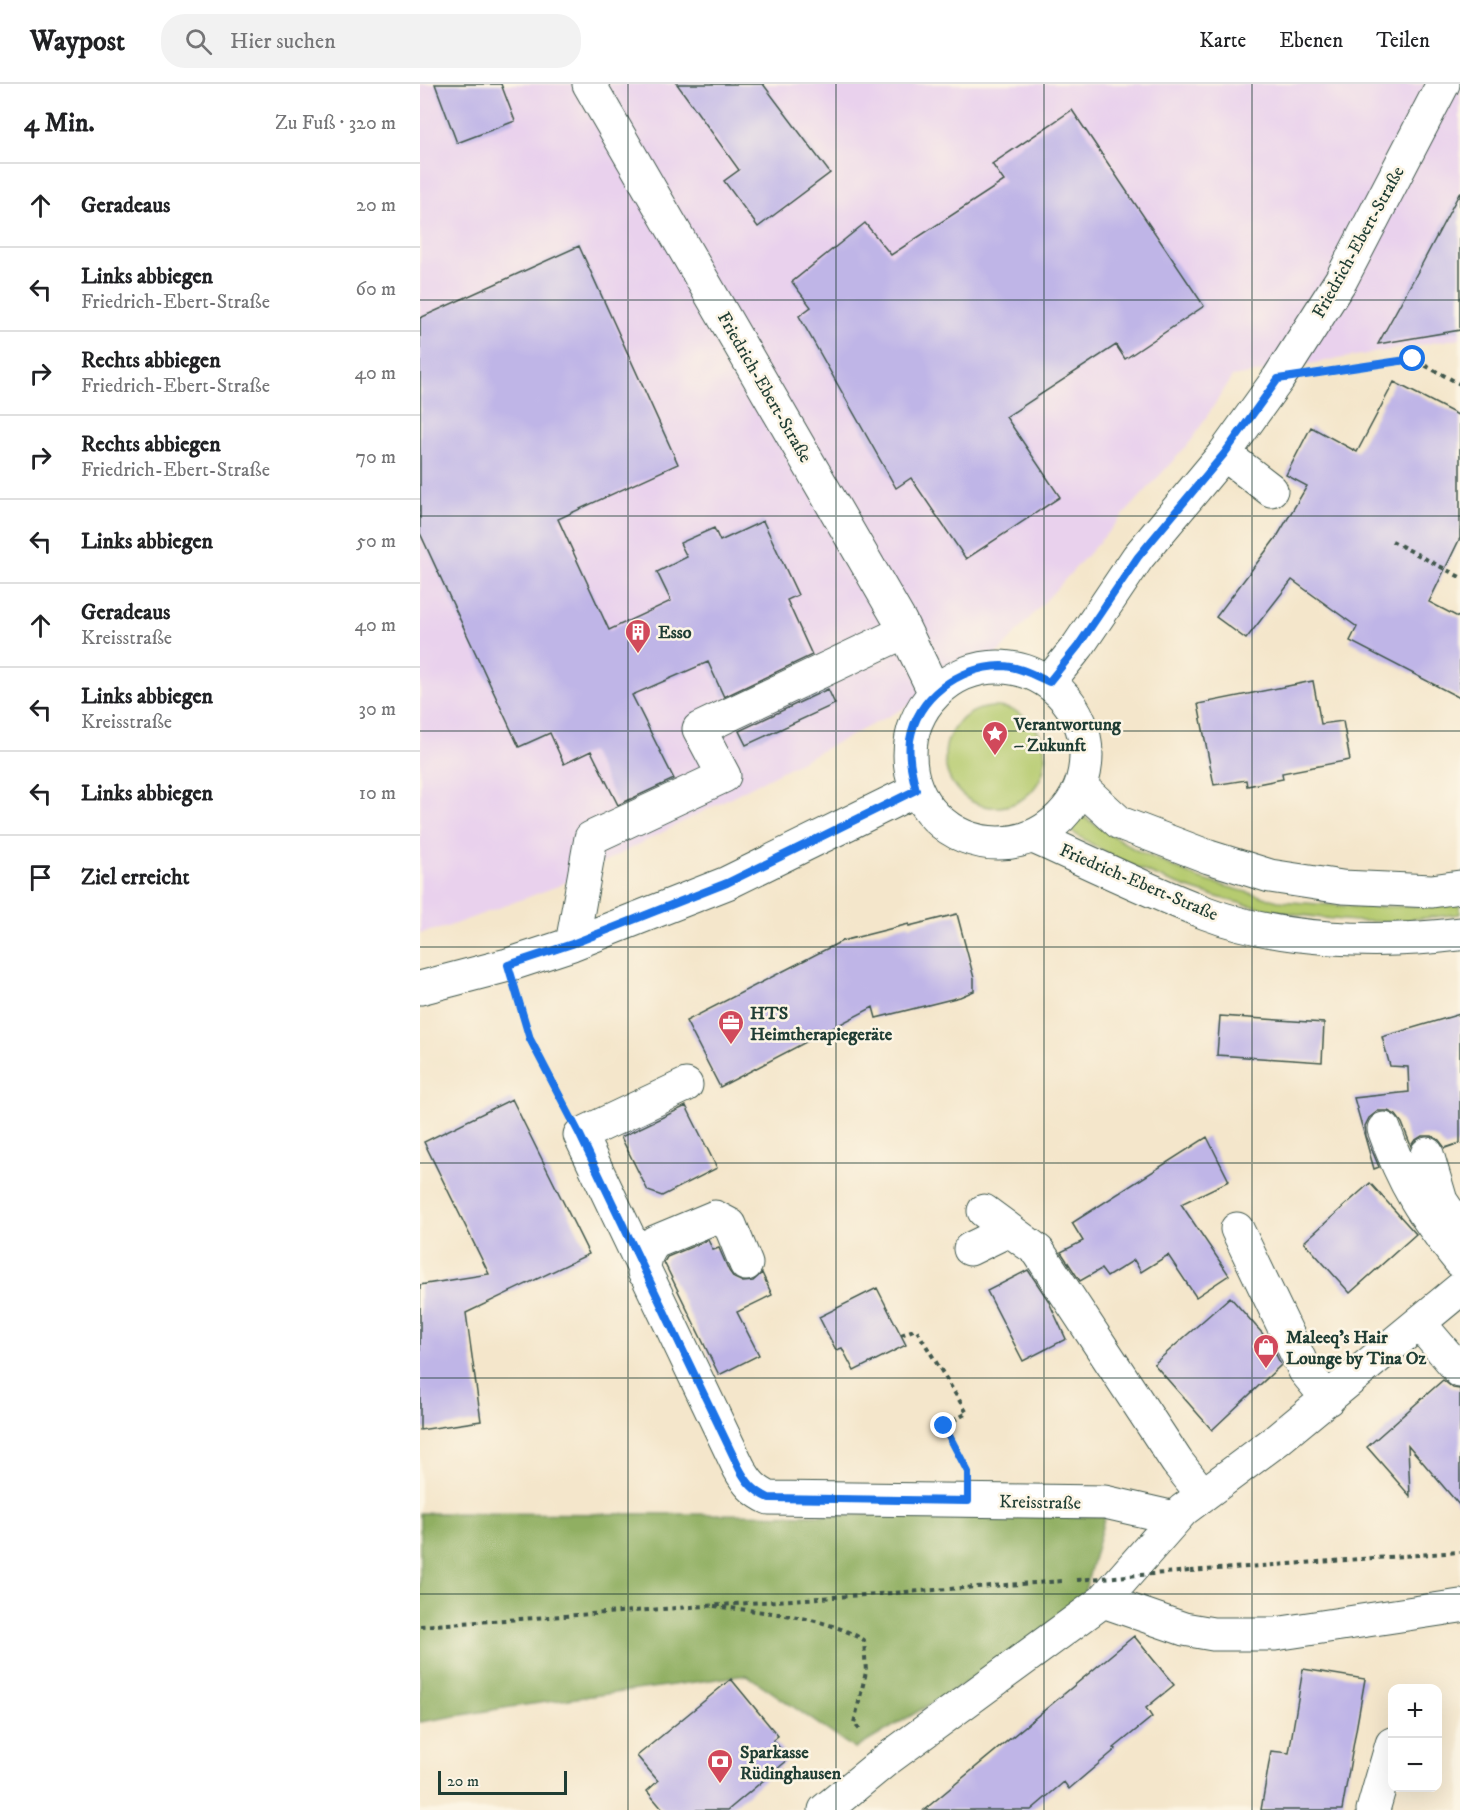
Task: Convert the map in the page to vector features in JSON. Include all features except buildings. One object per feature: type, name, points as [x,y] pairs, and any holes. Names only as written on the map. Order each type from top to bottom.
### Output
[{"type":"street","name":"Friedrich-Ebert-Straße","points":[[589,84],[900,621],[935,693]]},
{"type":"street","name":"Friedrich-Ebert-Straße","points":[[1049,682],[1078,646],[1138,557],[1224,454],[1278,379],[1341,280],[1443,84]]},
{"type":"street","points":[[1224,454],[1271,490]]},
{"type":"street","points":[[572,944],[591,838],[724,776],[699,729],[904,632]]},
{"type":"street","name":"Friedrich-Ebert-Straße","points":[[1002,666],[1027,671],[1049,682],[1070,703],[1084,729],[1087,759],[1082,788],[1070,808],[1054,825],[1034,837],[1007,844],[979,842],[952,832],[931,814],[916,790],[909,765],[910,739],[919,714],[935,693],[954,678],[978,669],[1002,666]]},
{"type":"street","points":[[1082,788],[1120,823],[1209,857],[1270,876],[1342,887],[1432,891],[1460,887]]},
{"type":"street","points":[[420,988],[508,965],[572,944],[727,883],[916,790]]},
{"type":"street","name":"Friedrich-Ebert-Straße","points":[[1034,837],[1208,914],[1275,931],[1338,938],[1389,940],[1460,934]]},
{"type":"street","points":[[580,1135],[686,1085]]},
{"type":"street","points":[[1384,1129],[1405,1182],[1429,1222],[1460,1261]]},
{"type":"street","name":"Kreisstraße","points":[[580,1135],[739,1468],[746,1482],[755,1491],[769,1498],[1105,1502],[1175,1518]]},
{"type":"street","points":[[1428,1154],[1441,1201],[1460,1229]]},
{"type":"street","points":[[644,1272],[644,1260],[655,1242],[715,1217],[730,1225],[746,1264]]},
{"type":"street","points":[[970,1249],[996,1221],[1038,1251],[1177,1462],[1203,1495]]},
{"type":"street","points":[[1237,1228],[1305,1371],[1328,1399]]},
{"type":"street","points":[[825,1810],[886,1760],[1103,1601],[1121,1583],[1175,1518],[1277,1440],[1419,1323],[1455,1304]]},
{"type":"street","points":[[1419,1323],[1460,1371]]},
{"type":"street","points":[[1103,1601],[1184,1629],[1213,1634],[1275,1634],[1460,1606]]},
{"type":"street","points":[[1373,1810],[1388,1758]]},
{"type":"path","points":[[1278,379],[1413,359],[1460,384]]},
{"type":"path","points":[[1392,542],[1460,577]]},
{"type":"path","points":[[508,965],[530,1039],[580,1135]]},
{"type":"path","points":[[900,1335],[916,1329],[967,1413],[944,1426],[968,1472],[968,1501]]},
{"type":"path","points":[[420,1626],[1460,1552]]},
{"type":"path","points":[[705,1605],[811,1619],[852,1633],[864,1640],[866,1672],[854,1723],[886,1760]]},
{"type":"shaded area","points":[[420,84],[1460,84],[1460,338],[1232,377],[1191,441],[986,666],[558,886],[444,928],[420,933]]},
{"type":"green space","points":[[995,707],[1014,711],[1030,722],[1041,738],[1045,757],[1041,776],[1030,792],[1014,803],[995,807],[976,803],[960,792],[949,776],[945,757],[949,738],[960,722],[976,711]]},
{"type":"green space","points":[[1079,814],[1134,849],[1200,879],[1278,901],[1359,907],[1424,906],[1460,901],[1460,914],[1394,921],[1355,921],[1297,914],[1239,903],[1155,876],[1106,852],[1069,830]]},
{"type":"green space","points":[[420,1513],[1105,1516],[1078,1616],[855,1749],[747,1675],[510,1707],[420,1722]]},
{"type":"place","name":"Esso","points":[[638,655]]},
{"type":"place","name":"Verantwortung – Zukunft","points":[[995,757]]},
{"type":"place","name":"HTS Heimtherapiegeräte","points":[[731,1046]]},
{"type":"place","name":"Maleeq’s Hair Lounge by Tina Oz","points":[[1266,1370]]},
{"type":"place","name":"Sparkasse Rüdinghausen","points":[[720,1785]]},
{"type":"route","points":[[944,1426],[968,1472],[968,1501],[769,1498],[755,1491],[746,1482],[580,1135],[530,1039],[508,965],[572,944],[727,883],[916,790],[909,765],[910,739],[919,714],[935,693],[954,678],[978,669],[1002,666],[1027,671],[1049,682],[1078,646],[1138,557],[1224,454],[1278,379],[1413,359]]}]
